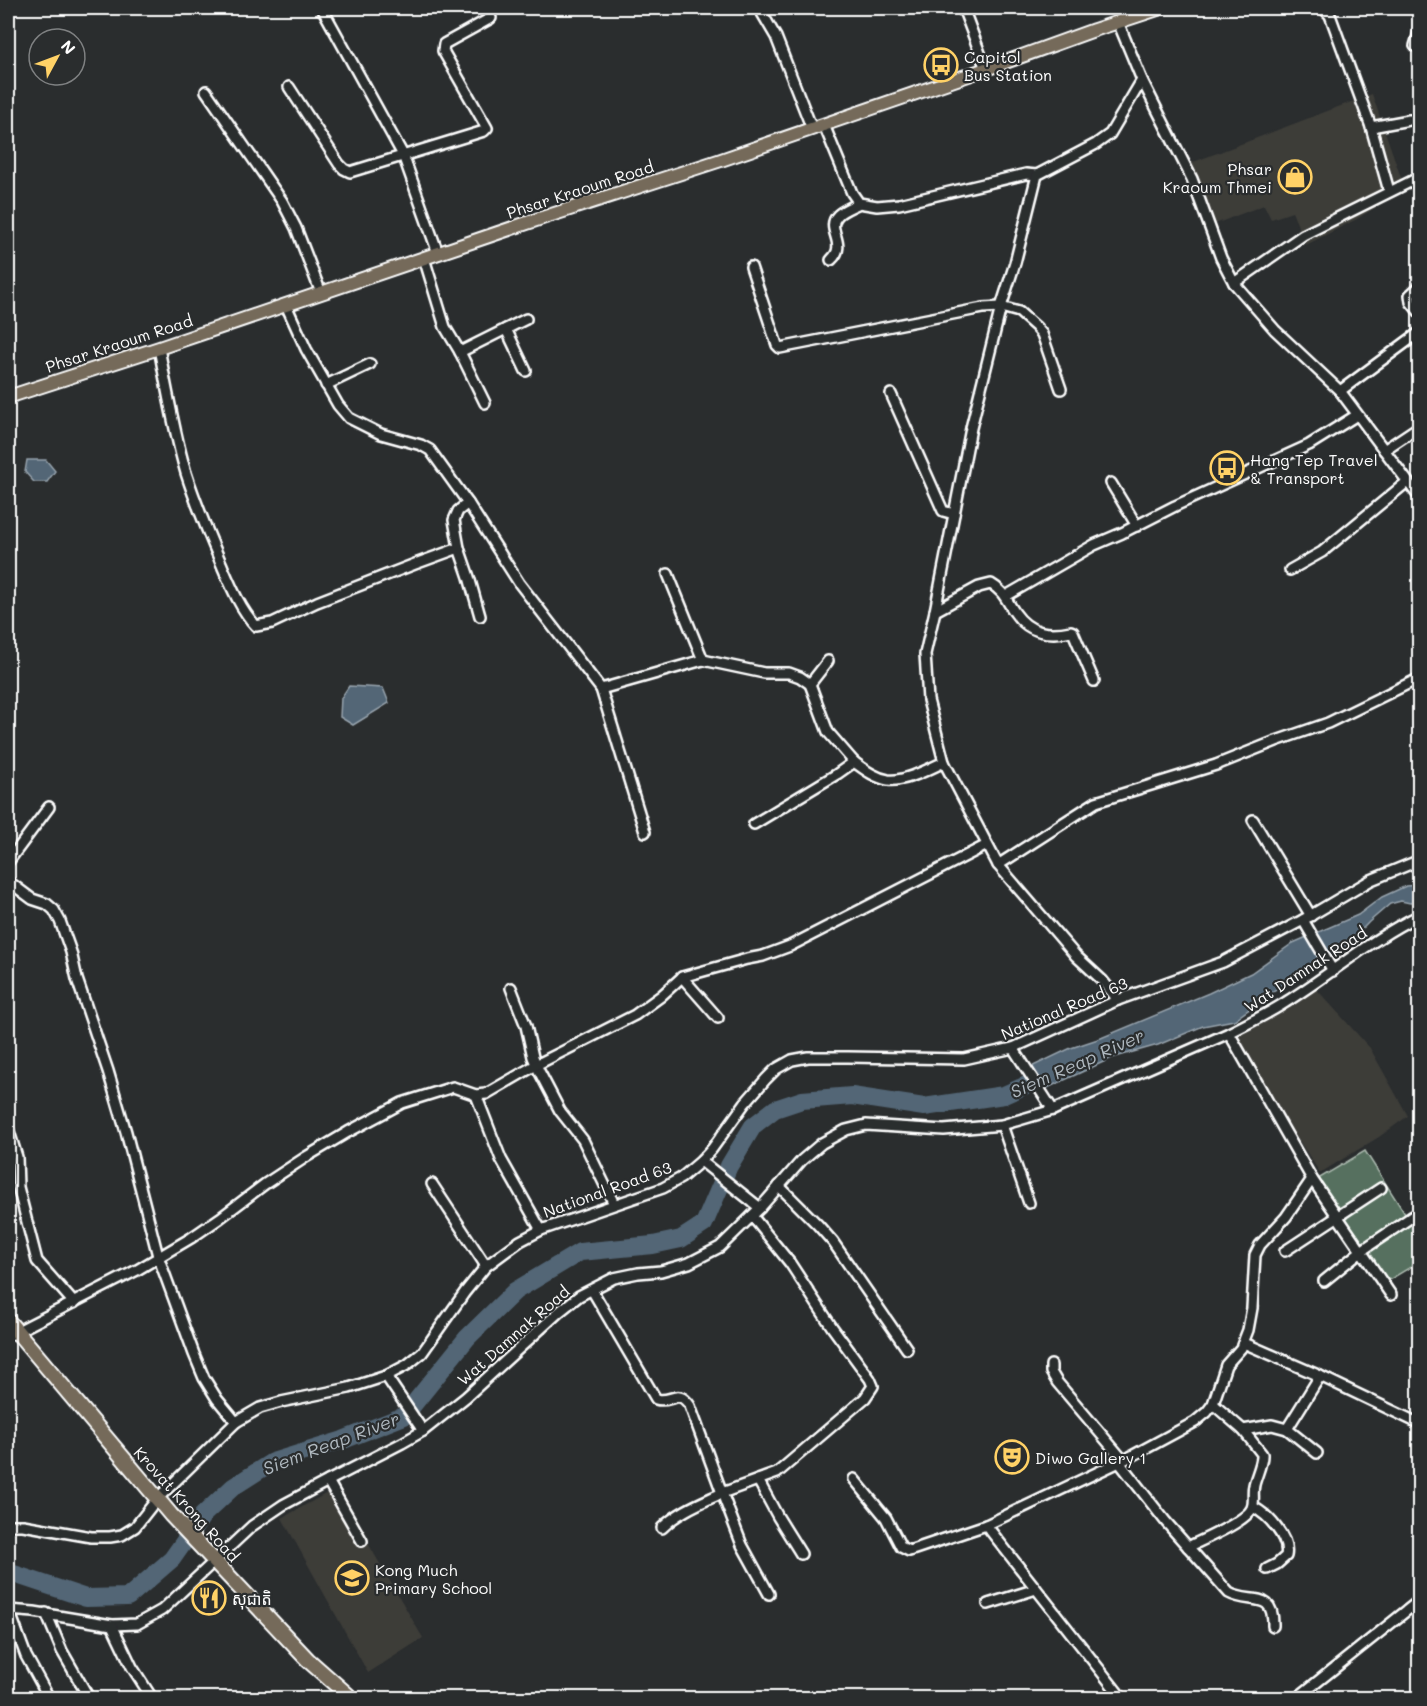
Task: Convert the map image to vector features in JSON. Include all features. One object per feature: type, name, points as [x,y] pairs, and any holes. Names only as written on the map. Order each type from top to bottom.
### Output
[{"type":"highway","name":"Krovat Krong Road","points":[[11,1330],[171,1515],[308,1660],[351,1698]]},
{"type":"main road","name":"Phsar Kraoum Road","points":[[8,397],[818,127],[1161,8]]},
{"type":"street","points":[[322,8],[403,155],[438,253]]},
{"type":"street","points":[[759,8],[776,38],[818,127],[859,203]]},
{"type":"street","points":[[963,8],[986,69]]},
{"type":"street","points":[[1323,8],[1330,15],[1371,127],[1389,191]]},
{"type":"street","points":[[289,87],[313,126],[344,169],[350,172],[484,131],[487,128],[443,51],[444,44],[491,18]]},
{"type":"street","points":[[1118,22],[1142,80],[1192,179],[1221,258],[1234,284],[1275,330],[1340,391],[1384,450],[1413,484],[1419,498]]},
{"type":"street","points":[[1415,46],[1419,29]]},
{"type":"street","points":[[831,260],[839,247],[833,222],[840,213],[859,203],[877,206],[899,204],[1026,174],[1037,175],[1096,144],[1110,134],[1142,80]]},
{"type":"street","points":[[206,91],[286,208],[321,293]]},
{"type":"street","points":[[1371,127],[1419,120]]},
{"type":"street","points":[[1037,175],[971,428],[925,654],[928,700],[944,762],[998,865],[1076,956],[1103,981],[1118,1000]]},
{"type":"street","points":[[1234,284],[1303,235],[1419,177]]},
{"type":"street","points":[[424,258],[445,327],[485,403]]},
{"type":"street","points":[[751,267],[777,345],[780,348],[983,308],[1001,307],[1019,312],[1042,334],[1061,389]]},
{"type":"street","points":[[1419,286],[1410,295],[1411,302],[1419,313]]},
{"type":"street","points":[[286,305],[302,341],[338,405],[352,421],[381,434],[421,445],[430,450],[468,503],[519,583],[601,689],[645,832]]},
{"type":"street","points":[[460,352],[526,319]]},
{"type":"street","points":[[506,329],[526,371]]},
{"type":"street","points":[[1340,391],[1419,332]]},
{"type":"street","points":[[159,348],[185,471],[199,512],[239,601],[256,626],[272,622],[317,602],[459,548]]},
{"type":"street","points":[[326,385],[369,364]]},
{"type":"street","points":[[891,394],[943,511],[954,514]]},
{"type":"street","points":[[1005,596],[1094,545],[1309,445],[1357,415]]},
{"type":"street","points":[[1384,450],[1419,426]]},
{"type":"street","points":[[1111,483],[1137,526]]},
{"type":"street","points":[[1290,570],[1322,552],[1413,484]]},
{"type":"street","points":[[468,503],[458,511],[454,520],[459,548],[480,616]]},
{"type":"street","points":[[668,574],[704,660]]},
{"type":"street","points":[[935,611],[980,587],[991,584],[1005,596],[1015,614],[1024,624],[1038,632],[1054,634],[1073,632],[1094,681]]},
{"type":"street","points":[[601,689],[704,660],[765,673],[789,673],[810,684],[828,732],[854,762],[871,774],[889,780],[916,775],[944,762]]},
{"type":"street","points":[[810,684],[828,661]]},
{"type":"street","points":[[998,865],[1096,802],[1216,765],[1328,723],[1419,678]]},
{"type":"street","points":[[754,824],[854,762]]},
{"type":"street","points":[[8,862],[50,807]]},
{"type":"street","points":[[1252,820],[1307,918],[1310,931],[1331,967]]},
{"type":"street","points":[[11,1330],[74,1303],[137,1270],[191,1238],[306,1157],[402,1103],[453,1087],[476,1095],[486,1094],[536,1065],[635,1015],[682,977],[763,956],[790,946],[987,845]]},
{"type":"street","name":"National Road 63","points":[[8,1525],[23,1525],[91,1537],[122,1535],[135,1527],[157,1499],[236,1422],[261,1408],[349,1388],[386,1376],[407,1365],[422,1353],[486,1266],[520,1241],[540,1230],[670,1184],[689,1172],[712,1149],[745,1103],[766,1079],[776,1069],[792,1060],[808,1057],[964,1059],[1013,1048],[1118,1000],[1222,962],[1307,918],[1371,880],[1419,860]]},
{"type":"street","points":[[8,881],[32,899],[47,904],[54,910],[63,929],[126,1132],[158,1256],[204,1378],[217,1400],[236,1422]]},
{"type":"street","name":"Wat Damnak Road","points":[[8,1610],[46,1613],[112,1625],[137,1624],[162,1610],[252,1526],[283,1505],[368,1462],[421,1428],[473,1390],[579,1296],[614,1278],[661,1271],[689,1263],[720,1246],[760,1208],[802,1160],[822,1143],[846,1130],[866,1125],[944,1130],[1002,1125],[1051,1107],[1229,1033],[1284,1004],[1331,967],[1419,915]]},
{"type":"street","points":[[682,977],[718,1018]]},
{"type":"street","points":[[511,988],[526,1026],[536,1065],[560,1111],[583,1140],[614,1204]]},
{"type":"street","points":[[1229,1033],[1312,1179],[1391,1295]]},
{"type":"street","points":[[1013,1048],[1051,1107]]},
{"type":"street","points":[[476,1095],[501,1159],[540,1230]]},
{"type":"street","points":[[1002,1125],[1029,1203]]},
{"type":"street","points":[[8,1128],[17,1157],[18,1187],[38,1261],[74,1303]]},
{"type":"street","points":[[701,1161],[760,1208]]},
{"type":"street","points":[[854,1479],[883,1514],[901,1547],[909,1551],[986,1525],[1121,1461],[1195,1422],[1213,1404],[1226,1365],[1244,1343],[1252,1308],[1255,1255],[1260,1245],[1286,1217],[1312,1179]]},
{"type":"street","points":[[432,1184],[486,1266]]},
{"type":"street","points":[[779,1186],[833,1242],[907,1349]]},
{"type":"street","points":[[1285,1251],[1381,1188]]},
{"type":"street","points":[[663,1528],[681,1512],[722,1493],[777,1473],[865,1398],[873,1386],[790,1263],[752,1216]]},
{"type":"street","points":[[1324,1281],[1361,1251],[1413,1216]]},
{"type":"street","points":[[592,1290],[656,1399],[661,1401],[678,1396],[686,1399],[742,1545],[769,1594]]},
{"type":"street","points":[[1244,1343],[1416,1422]]},
{"type":"street","points":[[1051,1365],[1051,1372],[1057,1382],[1121,1461],[1166,1522],[1229,1593],[1258,1600],[1269,1606],[1273,1611],[1273,1626]]},
{"type":"street","points":[[386,1376],[421,1428]]},
{"type":"street","points":[[1287,1429],[1320,1376]]},
{"type":"street","points":[[1188,1547],[1231,1526],[1251,1511],[1253,1488],[1263,1458],[1243,1430],[1213,1404]]},
{"type":"street","points":[[1243,1430],[1272,1425],[1287,1429],[1317,1453]]},
{"type":"street","points":[[758,1480],[801,1554]]},
{"type":"street","points":[[328,1481],[362,1541]]},
{"type":"street","points":[[1253,1507],[1264,1512],[1284,1539],[1287,1547],[1286,1556],[1267,1569]]},
{"type":"street","points":[[986,1525],[1122,1698]]},
{"type":"street","points":[[988,1604],[1036,1589]]},
{"type":"street","points":[[1297,1698],[1419,1600]]},
{"type":"street","points":[[8,1610],[26,1656],[49,1698]]},
{"type":"street","points":[[46,1613],[62,1651],[89,1698]]},
{"type":"street","points":[[112,1625],[132,1667],[152,1698]]},
{"type":"shaded area","name":"Phsar Kraoum Thmei","points":[[1372,94],[1405,189],[1357,219],[1306,245],[1292,212],[1271,219],[1264,205],[1210,226],[1183,166]]},
{"type":"shaded area","points":[[1311,983],[1370,1048],[1408,1116],[1379,1137],[1320,1173],[1231,1036]]},
{"type":"shaded area","name":"Kong Much Primary School","points":[[336,1488],[423,1638],[368,1673],[282,1518]]},
{"type":"green space","points":[[1365,1151],[1419,1236],[1419,1262],[1379,1286],[1313,1182]]},
{"type":"water","points":[[27,460],[46,460],[55,471],[47,482],[34,482],[25,472]]},
{"type":"water","points":[[349,686],[383,688],[389,703],[353,725],[340,717],[341,698]]},
{"type":"water","points":[[1419,885],[1419,901],[1410,903],[1401,901],[1390,904],[1344,948],[1308,967],[1234,1020],[1203,1026],[1158,1045],[1112,1058],[1045,1089],[1031,1067],[1071,1048],[1101,1038],[1209,993],[1251,973],[1293,943],[1358,915],[1382,897],[1406,886]]},
{"type":"waterway","name":"Siem Reap River","points":[[8,1574],[86,1598],[128,1597],[172,1559],[203,1515],[233,1487],[272,1462],[343,1440],[404,1416],[467,1338],[515,1291],[580,1252],[653,1245],[681,1239],[704,1224],[729,1166],[753,1126],[775,1109],[802,1100],[852,1096],[924,1107],[1004,1095],[1051,1074]]},
{"type":"place","name":"Capitol Bus Station","points":[[941,65]]},
{"type":"place","name":"Phsar Kraoum Thmei","points":[[1295,177]]},
{"type":"place","name":"Hang Tep Travel & Transport","points":[[1227,468]]},
{"type":"place","name":"Diwo Gallery 1","points":[[1012,1457]]},
{"type":"place","name":"Kong Much Primary School","points":[[352,1578]]},
{"type":"place","name":"សុជាតិ","points":[[209,1598]]}]
